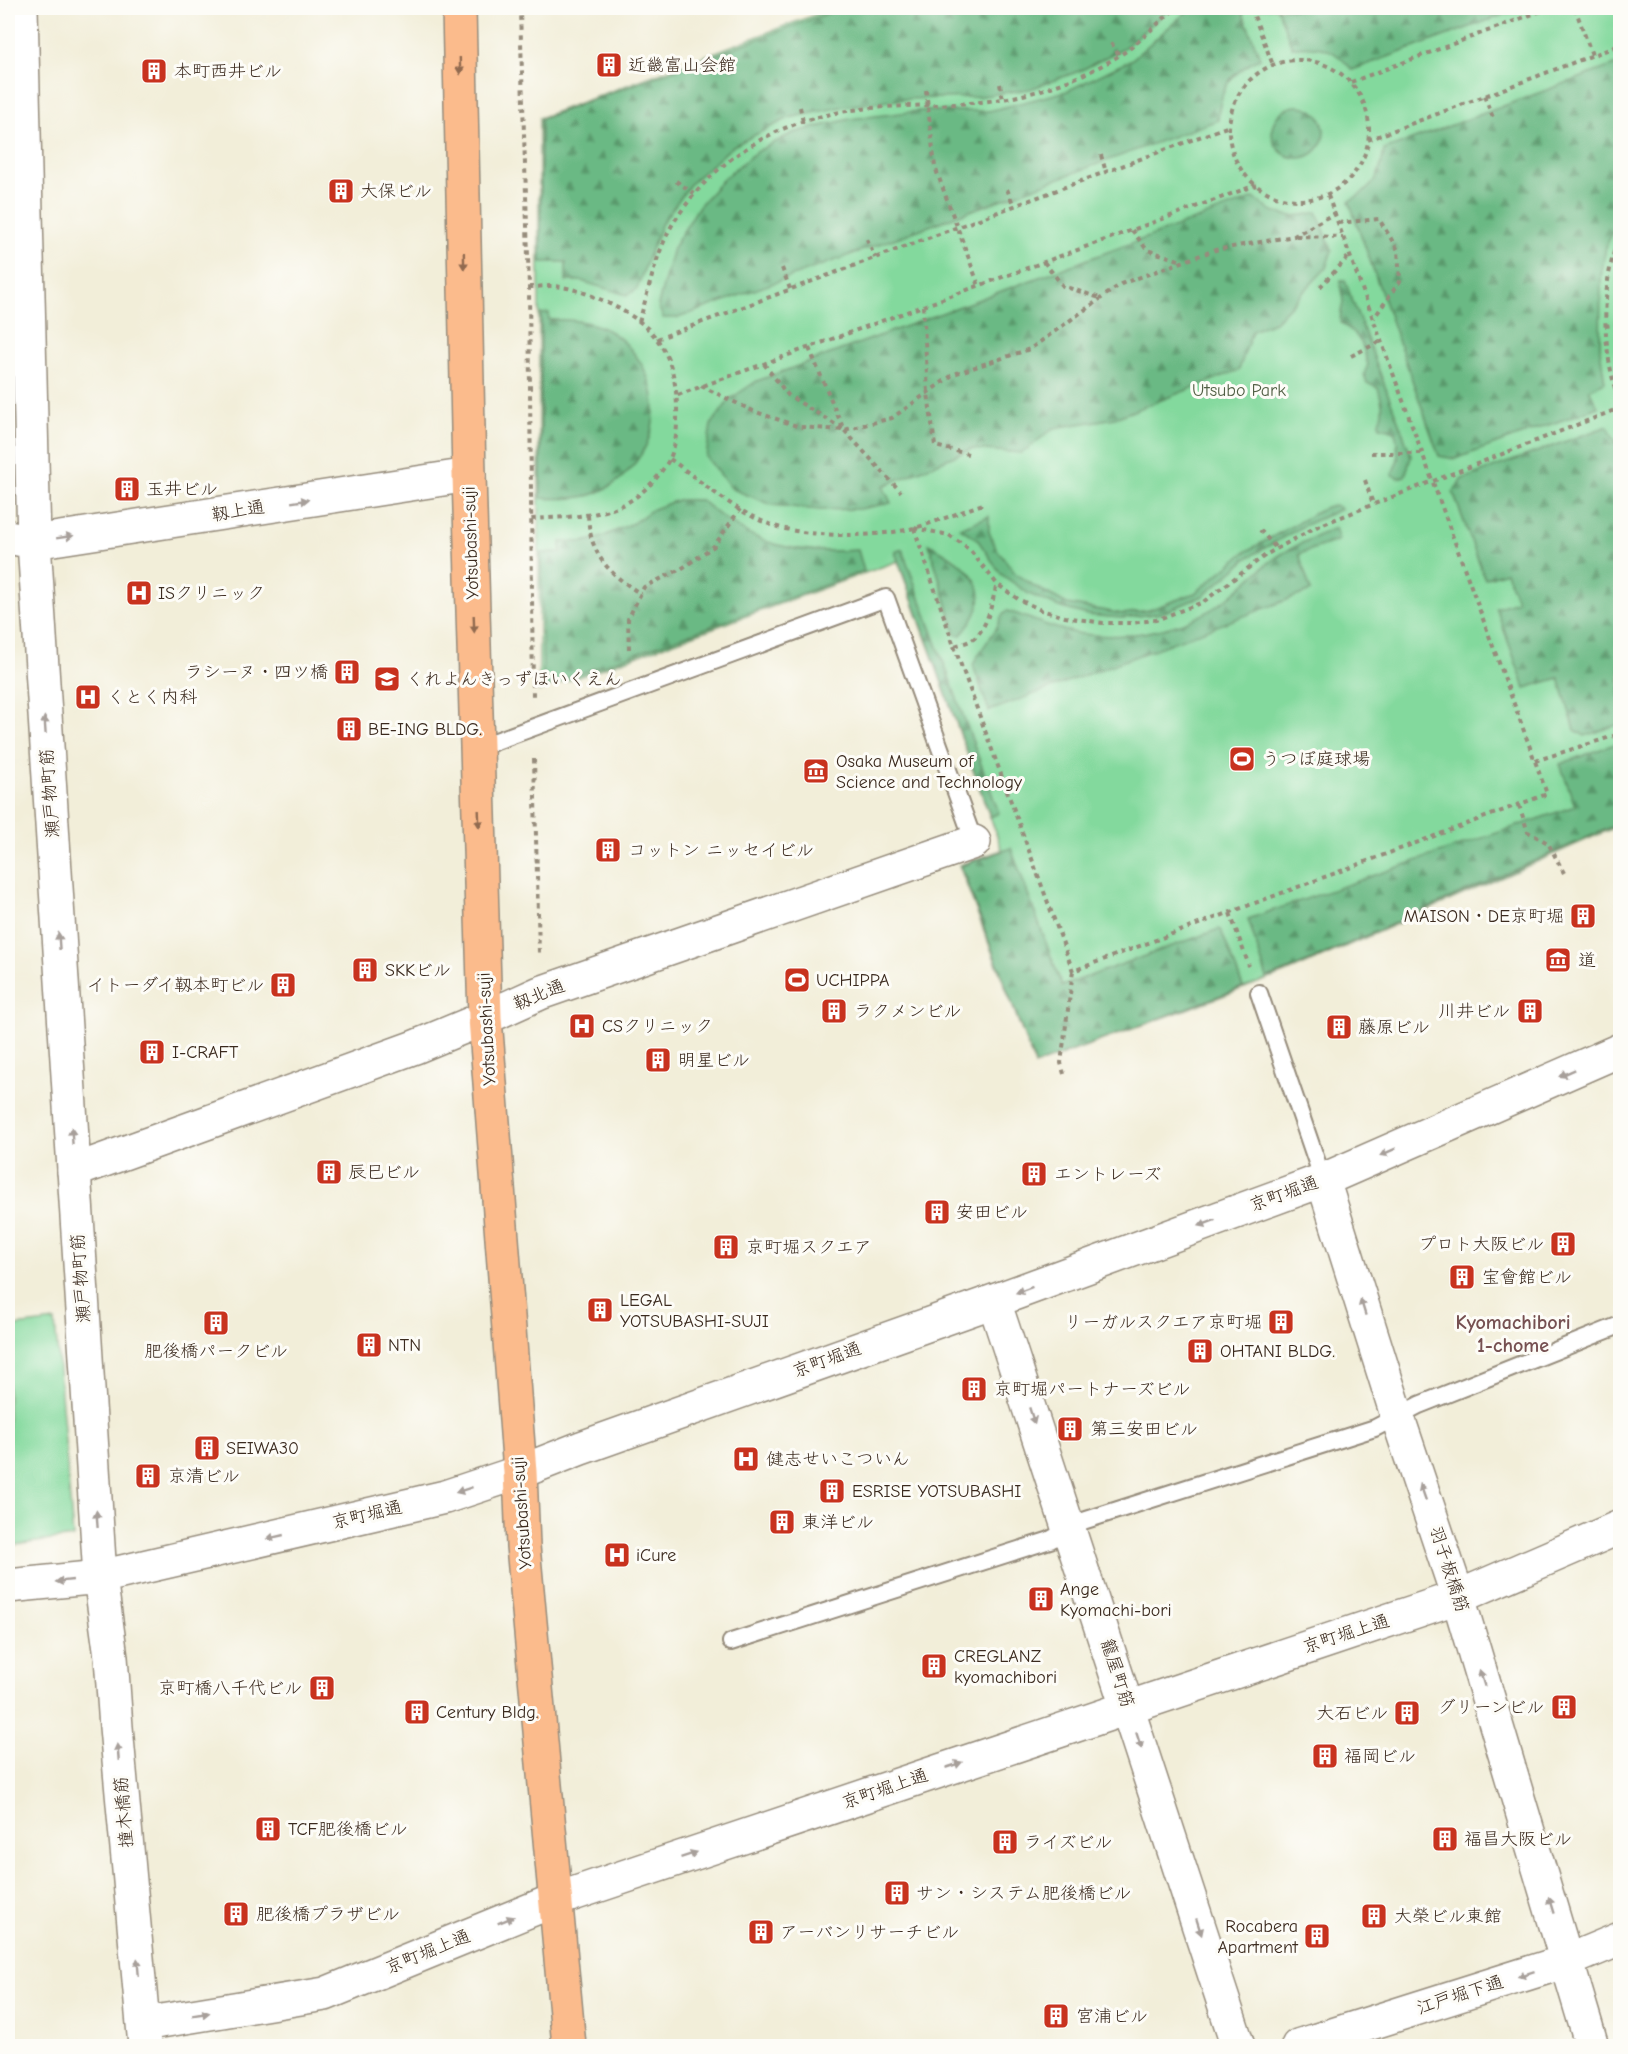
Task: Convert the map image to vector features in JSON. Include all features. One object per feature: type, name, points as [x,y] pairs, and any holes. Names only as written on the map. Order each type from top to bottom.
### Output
[{"type":"main road","name":"Yotsubashi-suji","points":[[459,8],[469,476],[485,1018],[520,1472],[523,1546],[569,2046]]},
{"type":"street","name":"瀬戸物町筋","points":[[21,8],[20,539],[74,1171],[100,1577]]},
{"type":"street","name":"靱上通","points":[[20,539],[469,476]]},
{"type":"street","name":"靱北通","points":[[74,1171],[415,1047],[540,993],[974,842]]},
{"type":"street","name":"京町堀通","points":[[8,1586],[100,1577],[445,1497],[994,1301],[1323,1180],[1620,1050]]},
{"type":"street","name":"羽子板橋筋","points":[[1323,1180],[1458,1597],[1593,2046]]},
{"type":"street","name":"籠屋町筋","points":[[994,1301],[1238,2046]]},
{"type":"street","name":"京町堀上通","points":[[144,2035],[325,1994],[555,1900],[1458,1597],[1620,1527]]},
{"type":"street","name":"撞木橋筋","points":[[100,1577],[111,1657],[144,2035]]},
{"type":"street","name":"江戸堀下通","points":[[1298,2046],[1567,1961],[1620,1939]]},
{"type":"lane","points":[[477,748],[886,598],[974,842]]},
{"type":"lane","points":[[1259,993],[1323,1180]]},
{"type":"lane","points":[[731,1642],[1050,1540],[1083,1521],[1375,1428],[1419,1405],[1620,1325]]},
{"type":"path","points":[[522,8],[520,11],[529,287],[533,729],[540,993]]},
{"type":"path","points":[[639,322],[667,235],[676,219],[700,187],[724,164],[749,145],[803,122],[860,109],[1003,99],[1057,84],[1101,66],[1119,55],[1177,8]]},
{"type":"path","points":[[1251,8],[1273,65]]},
{"type":"path","points":[[1525,8],[1528,16]]},
{"type":"path","points":[[1351,82],[1549,8]]},
{"type":"path","points":[[1575,8],[1592,56]]},
{"type":"path","points":[[1111,43],[1119,55]]},
{"type":"path","points":[[1368,140],[1620,45]]},
{"type":"path","points":[[1293,60],[1311,61],[1331,68],[1351,82],[1365,105],[1369,122],[1368,140],[1362,160],[1343,184],[1327,193],[1308,199],[1291,199],[1270,194],[1246,176],[1235,160],[1229,126],[1234,104],[1243,86],[1254,76],[1273,65],[1293,60]]},
{"type":"path","points":[[1000,84],[1003,99]]},
{"type":"path","points":[[926,90],[935,167],[979,286]]},
{"type":"path","points":[[1484,96],[1494,120]]},
{"type":"path","points":[[800,107],[803,122]]},
{"type":"path","points":[[657,339],[1229,126]]},
{"type":"path","points":[[1101,155],[1106,172]]},
{"type":"path","points":[[676,181],[695,194]]},
{"type":"path","points":[[678,395],[1256,185]]},
{"type":"path","points":[[1007,189],[1014,206]]},
{"type":"path","points":[[1073,971],[1547,794],[1327,193]]},
{"type":"path","points":[[1294,236],[1335,213]]},
{"type":"path","points":[[1338,223],[1378,219],[1398,250],[1400,281],[1374,319]]},
{"type":"path","points":[[1132,230],[1147,250],[1182,261]]},
{"type":"path","points":[[914,528],[949,536],[969,549],[997,584],[1018,599],[1041,610],[1065,617],[1103,623],[1130,623],[1156,620],[1203,602],[1276,548],[1318,526],[1620,406],[1612,380],[1605,326],[1605,299],[1620,234]]},
{"type":"path","points":[[701,386],[753,411],[800,427],[844,430],[892,418],[954,374],[1030,349],[1121,284],[1215,250],[1294,236],[1343,237]]},
{"type":"path","points":[[867,239],[874,258]]},
{"type":"path","points":[[1320,287],[1350,255]]},
{"type":"path","points":[[1044,262],[1063,286],[1101,298]]},
{"type":"path","points":[[782,268],[790,289]]},
{"type":"path","points":[[529,287],[561,287],[579,291],[639,322],[657,339],[668,357],[678,395],[677,431],[670,459],[648,488],[610,510],[588,515],[530,519]]},
{"type":"path","points":[[923,306],[928,393],[935,446],[968,454]]},
{"type":"path","points":[[1605,326],[1620,324]]},
{"type":"path","points":[[1351,356],[1381,341]]},
{"type":"path","points":[[809,347],[844,430]]},
{"type":"path","points":[[764,364],[788,395],[844,430],[901,492]]},
{"type":"path","points":[[1371,453],[1423,453]]},
{"type":"path","points":[[670,459],[740,508],[769,524],[806,533],[858,534],[914,528],[982,504]]},
{"type":"path","points":[[1365,480],[1373,504]]},
{"type":"path","points":[[629,650],[628,619],[645,587],[681,568],[714,546],[740,508]]},
{"type":"path","points":[[588,515],[589,531],[600,558],[617,579],[641,594]]},
{"type":"path","points":[[914,528],[954,646],[1073,971],[1060,1063],[1064,1074]]},
{"type":"path","points":[[1260,530],[1276,548]]},
{"type":"path","points":[[954,646],[971,641],[979,633],[997,584]]},
{"type":"path","points":[[1535,761],[1620,734]]},
{"type":"path","points":[[1520,805],[1528,832],[1548,843],[1564,873]]},
{"type":"path","points":[[1230,913],[1259,993]]},
{"type":"green space","name":"Utsubo Park","points":[[833,8],[1620,8],[1620,825],[1290,971],[1035,1065],[959,865],[1002,850],[898,561],[539,691],[539,118]]},
{"type":"green space","points":[[842,8],[1171,8],[1125,47],[1082,70],[1030,89],[976,97],[904,99],[846,106],[789,118],[733,146],[691,183],[662,223],[637,289],[627,295],[581,281],[566,281],[566,262],[541,262],[541,119]]},
{"type":"green space","points":[[1191,8],[1241,8],[1260,58],[1228,82],[1221,98],[1218,120],[678,318],[663,318],[658,305],[673,248],[699,206],[724,178],[756,152],[793,133],[850,119],[918,111],[989,111],[1067,91],[1131,60]]},
{"type":"green space","points":[[1277,8],[1522,8],[1352,70],[1339,56],[1326,49],[1292,47]]},
{"type":"green space","points":[[1620,63],[1620,218],[1606,246],[1601,277],[1600,350],[1605,382],[1589,389],[1598,407],[1455,459],[1439,456],[1349,201],[1370,187],[1378,175],[1384,150]]},
{"type":"green space","points":[[1298,106],[1308,108],[1316,114],[1322,122],[1324,132],[1322,142],[1316,150],[1308,156],[1298,158],[1288,156],[1280,150],[1274,142],[1272,132],[1274,122],[1280,114],[1288,108]]},
{"type":"green space","points":[[1254,198],[1276,213],[1284,215],[1317,212],[1332,250],[1326,268],[1276,321],[1252,331],[1239,370],[1115,418],[1054,428],[1022,453],[971,449],[883,486],[891,503],[859,509],[820,510],[772,505],[732,489],[706,457],[711,425],[730,399],[757,381]]},
{"type":"green space","points":[[1341,281],[1345,281],[1410,452],[1411,457],[1405,476],[1398,478],[1392,475],[1398,459],[1395,432],[1380,427],[1382,401],[1378,388],[1367,383],[1364,374],[1368,365],[1362,344],[1355,334],[1341,323],[1343,302]]},
{"type":"green space","points":[[549,313],[549,320],[597,325],[611,332],[626,344],[638,359],[647,375],[652,393],[654,411],[652,429],[646,447],[635,463],[620,479],[607,488],[576,498],[541,498],[541,314]]},
{"type":"green space","points":[[1608,426],[1617,445],[1620,444],[1620,724],[1585,736],[1575,730],[1559,678],[1525,688],[1496,608],[1517,601],[1506,572],[1485,579],[1453,492],[1462,479]]},
{"type":"green space","points":[[678,500],[701,500],[738,528],[774,544],[812,551],[858,550],[864,571],[543,687],[541,553],[561,552],[561,542],[583,542],[600,538],[633,523],[653,509]]},
{"type":"green space","points":[[1335,505],[1341,509],[1303,526],[1249,557],[1203,596],[1162,613],[1122,618],[1087,615],[1059,607],[1029,594],[1001,574],[977,539],[960,528],[989,516],[989,532],[996,548],[1015,573],[1067,604],[1123,614],[1149,610],[1195,593],[1245,552],[1326,507]]},
{"type":"green space","points":[[1335,528],[1339,540],[1299,554],[1311,591],[989,711],[973,665],[1007,611],[1055,628],[1090,635],[1129,635],[1150,632],[1206,613],[1228,598],[1277,557]]},
{"type":"green space","points":[[929,544],[968,571],[976,581],[980,592],[979,605],[973,619],[961,635],[956,635]]},
{"type":"green space","points":[[902,549],[999,813],[990,817],[895,552]]},
{"type":"green space","points":[[1620,742],[1620,823],[1267,978],[1248,919],[1575,806],[1560,764]]},
{"type":"green space","points":[[1011,848],[1062,986],[1219,929],[1243,987],[1035,1065],[961,866]]},
{"type":"green space","points":[[55,1321],[73,1537],[15,1545],[8,1480],[8,1327]]},
{"type":"place","name":"近畿富山会館","points":[[609,65]]},
{"type":"place","name":"本町西井ビル","points":[[154,71]]},
{"type":"place","name":"大保ビル","points":[[341,191]]},
{"type":"place","name":"玉井ビル","points":[[127,489]]},
{"type":"place","name":"ISクリニック","points":[[139,593]]},
{"type":"place","name":"ラシーヌ・四ツ橋","points":[[347,672]]},
{"type":"place","name":"くれよんきっずほいくえん","points":[[387,679]]},
{"type":"place","name":"くとく内科","points":[[88,697]]},
{"type":"place","name":"BE-ING BLDG.","points":[[349,729]]},
{"type":"place","name":"うつぼ庭球場","points":[[1242,759]]},
{"type":"place","name":"Osaka Museum of Science and Technology","points":[[816,771]]},
{"type":"place","name":"コットン ニッセイビル","points":[[608,850]]},
{"type":"place","name":"MAISON・DE京町堀","points":[[1583,916]]},
{"type":"place","name":"道","points":[[1558,960]]},
{"type":"place","name":"SKKビル","points":[[365,970]]},
{"type":"place","name":"UCHIPPA","points":[[797,980]]},
{"type":"place","name":"イトーダイ靱本町ビル","points":[[283,985]]},
{"type":"place","name":"ラクメンビル","points":[[834,1011]]},
{"type":"place","name":"川井ビル","points":[[1530,1011]]},
{"type":"place","name":"CSクリニック","points":[[582,1026]]},
{"type":"place","name":"藤原ビル","points":[[1339,1027]]},
{"type":"place","name":"I-CRAFT","points":[[152,1052]]},
{"type":"place","name":"明星ビル","points":[[658,1060]]},
{"type":"place","name":"辰巳ビル","points":[[329,1172]]},
{"type":"place","name":"エントレーズ","points":[[1034,1174]]},
{"type":"place","name":"安田ビル","points":[[937,1212]]},
{"type":"place","name":"プロト大阪ビル","points":[[1563,1244]]},
{"type":"place","name":"京町堀スクエア","points":[[726,1247]]},
{"type":"place","name":"宝會館ビル","points":[[1462,1277]]},
{"type":"place","name":"LEGAL YOTSUBASHI-SUJI","points":[[600,1310]]},
{"type":"place","name":"リーガルスクエア京町堀","points":[[1281,1322]]},
{"type":"place","name":"肥後橋パークビル","points":[[216,1323]]},
{"type":"place","name":"NTN","points":[[369,1345]]},
{"type":"place","name":"OHTANI BLDG.","points":[[1200,1351]]},
{"type":"place","name":"京町堀パートナーズビル","points":[[974,1389]]},
{"type":"place","name":"第三安田ビル","points":[[1070,1429]]},
{"type":"place","name":"SEIWA30","points":[[207,1448]]},
{"type":"place","name":"健志せいこついん","points":[[746,1459]]},
{"type":"place","name":"京清ビル","points":[[148,1476]]},
{"type":"place","name":"ESRISE YOTSUBASHI","points":[[832,1491]]},
{"type":"place","name":"東洋ビル","points":[[782,1522]]},
{"type":"place","name":"iCure","points":[[617,1555]]},
{"type":"place","name":"Ange Kyomachi-bori","points":[[1041,1599]]},
{"type":"place","name":"CREGLANZ kyomachibori","points":[[934,1666]]},
{"type":"place","name":"京町橋八千代ビル","points":[[322,1688]]},
{"type":"place","name":"グリーンビル","points":[[1564,1707]]},
{"type":"place","name":"Century Bldg.","points":[[417,1712]]},
{"type":"place","name":"大石ビル","points":[[1407,1713]]},
{"type":"place","name":"福岡ビル","points":[[1325,1756]]},
{"type":"place","name":"TCF肥後橋ビル","points":[[268,1829]]},
{"type":"place","name":"福昌大阪ビル","points":[[1445,1839]]},
{"type":"place","name":"ライズビル","points":[[1005,1842]]},
{"type":"place","name":"サン・システム肥後橋ビル","points":[[897,1893]]},
{"type":"place","name":"肥後橋プラザビル","points":[[236,1914]]},
{"type":"place","name":"大榮ビル東館","points":[[1374,1916]]},
{"type":"place","name":"アーバンリサーチビル","points":[[761,1932]]},
{"type":"place","name":"Rocabera Apartment","points":[[1317,1936]]},
{"type":"place","name":"宮浦ビル","points":[[1056,2016]]},
{"type":"district","name":"Kyomachibori 1-chome","points":[[1513,1334]]}]
